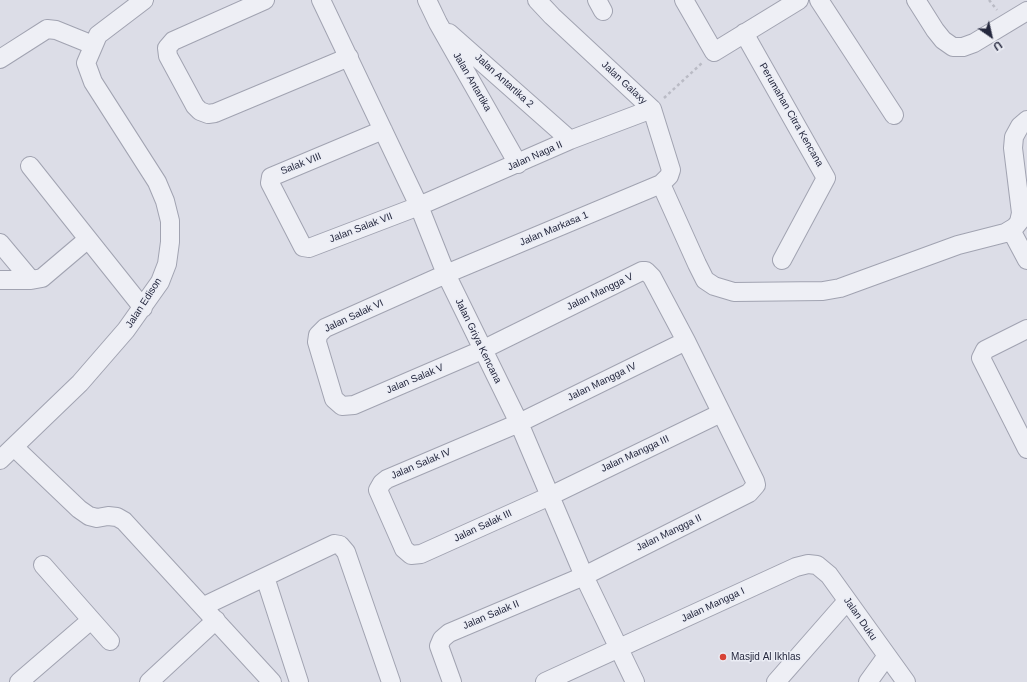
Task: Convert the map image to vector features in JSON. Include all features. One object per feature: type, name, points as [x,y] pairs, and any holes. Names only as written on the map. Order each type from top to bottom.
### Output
[{"type":"street","name":"Jalan Edison","points":[[0,460],[80,383],[126,330],[160,282],[167,264],[170,242],[170,221],[165,201],[157,182],[93,82],[86,63],[98,35],[144,0]]},
{"type":"street","points":[[265,0],[173,41],[167,48],[168,56],[195,106],[200,111],[208,114],[215,113],[349,57]]},
{"type":"street","name":"Jalan Griya Kencana","points":[[321,0],[419,206],[446,274],[482,350],[519,422],[584,576],[635,682]]},
{"type":"street","name":"Jalan Antartika","points":[[427,0],[438,23],[518,164]]},
{"type":"street","name":"Jalan Galaxy","points":[[537,0],[552,16],[652,109],[671,170],[670,176],[661,184]]},
{"type":"street","points":[[684,0],[714,52],[744,33],[778,6],[799,0]]},
{"type":"street","points":[[819,0],[894,115]]},
{"type":"street","points":[[916,0],[939,35],[953,47],[963,48],[1027,11]]},
{"type":"street","name":"Jalan Antartika 2","points":[[438,23],[570,140]]},
{"type":"street","points":[[0,59],[47,29],[56,30],[93,45]]},
{"type":"street","name":"Perumahan Citra Kencana","points":[[744,33],[826,178],[782,260]]},
{"type":"street","name":"Jalan Naga II","points":[[419,206],[570,140],[652,109]]},
{"type":"street","points":[[661,184],[705,280],[714,286],[734,292],[823,291],[840,288],[958,245],[1011,230],[1019,222],[1021,213],[1013,148],[1014,136],[1020,126],[1027,120]]},
{"type":"street","name":"Salak VIII","points":[[303,247],[270,183],[271,177],[383,130]]},
{"type":"street","points":[[30,166],[143,308]]},
{"type":"street","name":"Jalan Markasa 1","points":[[446,274],[661,184]]},
{"type":"street","name":"Jalan Salak VII","points":[[303,247],[309,248],[419,206]]},
{"type":"street","points":[[1011,230],[1027,260]]},
{"type":"street","points":[[0,280],[31,280],[42,278],[88,240]]},
{"type":"street","points":[[0,243],[31,280]]},
{"type":"street","name":"Jalan Mangga V","points":[[482,350],[642,271],[652,277],[686,341]]},
{"type":"street","name":"Jalan Salak VI","points":[[348,406],[337,403],[334,399],[317,342],[318,334],[325,328],[446,274]]},
{"type":"street","points":[[1027,329],[985,350],[981,358],[1027,449]]},
{"type":"street","points":[[686,341],[721,413]]},
{"type":"street","name":"Jalan Mangga IV","points":[[519,422],[686,341]]},
{"type":"street","name":"Jalan Salak V","points":[[348,406],[482,350]]},
{"type":"street","name":"Jalan Mangga II","points":[[584,576],[749,493],[753,489],[756,485],[755,481],[721,413]]},
{"type":"street","name":"Jalan Mangga III","points":[[550,496],[721,413]]},
{"type":"street","name":"Jalan Salak IV","points":[[416,556],[411,555],[404,549],[378,490],[382,483],[392,476],[519,422]]},
{"type":"street","points":[[14,447],[79,509],[89,516],[113,516],[124,521],[204,606],[272,682]]},
{"type":"street","name":"Jalan Salak III","points":[[416,556],[550,496]]},
{"type":"street","points":[[204,606],[334,544],[340,545],[346,552],[391,682]]},
{"type":"street","name":"Jalan Duku","points":[[808,564],[818,565],[823,569],[886,657],[906,682]]},
{"type":"street","name":"Jalan Mangga I","points":[[545,682],[796,567],[808,564]]},
{"type":"street","points":[[43,565],[110,641]]},
{"type":"street","name":"Jalan Salak II","points":[[452,682],[439,646],[442,639],[449,633],[584,576]]},
{"type":"street","points":[[265,577],[299,682]]},
{"type":"street","points":[[776,682],[847,601]]},
{"type":"street","points":[[19,682],[91,620]]},
{"type":"street","points":[[151,682],[216,620]]},
{"type":"street","points":[[868,682],[886,657]]},
{"type":"path","points":[[652,109],[714,52]]},
{"type":"place","name":"Masjid Al Ikhlas","points":[[723,657]]}]
